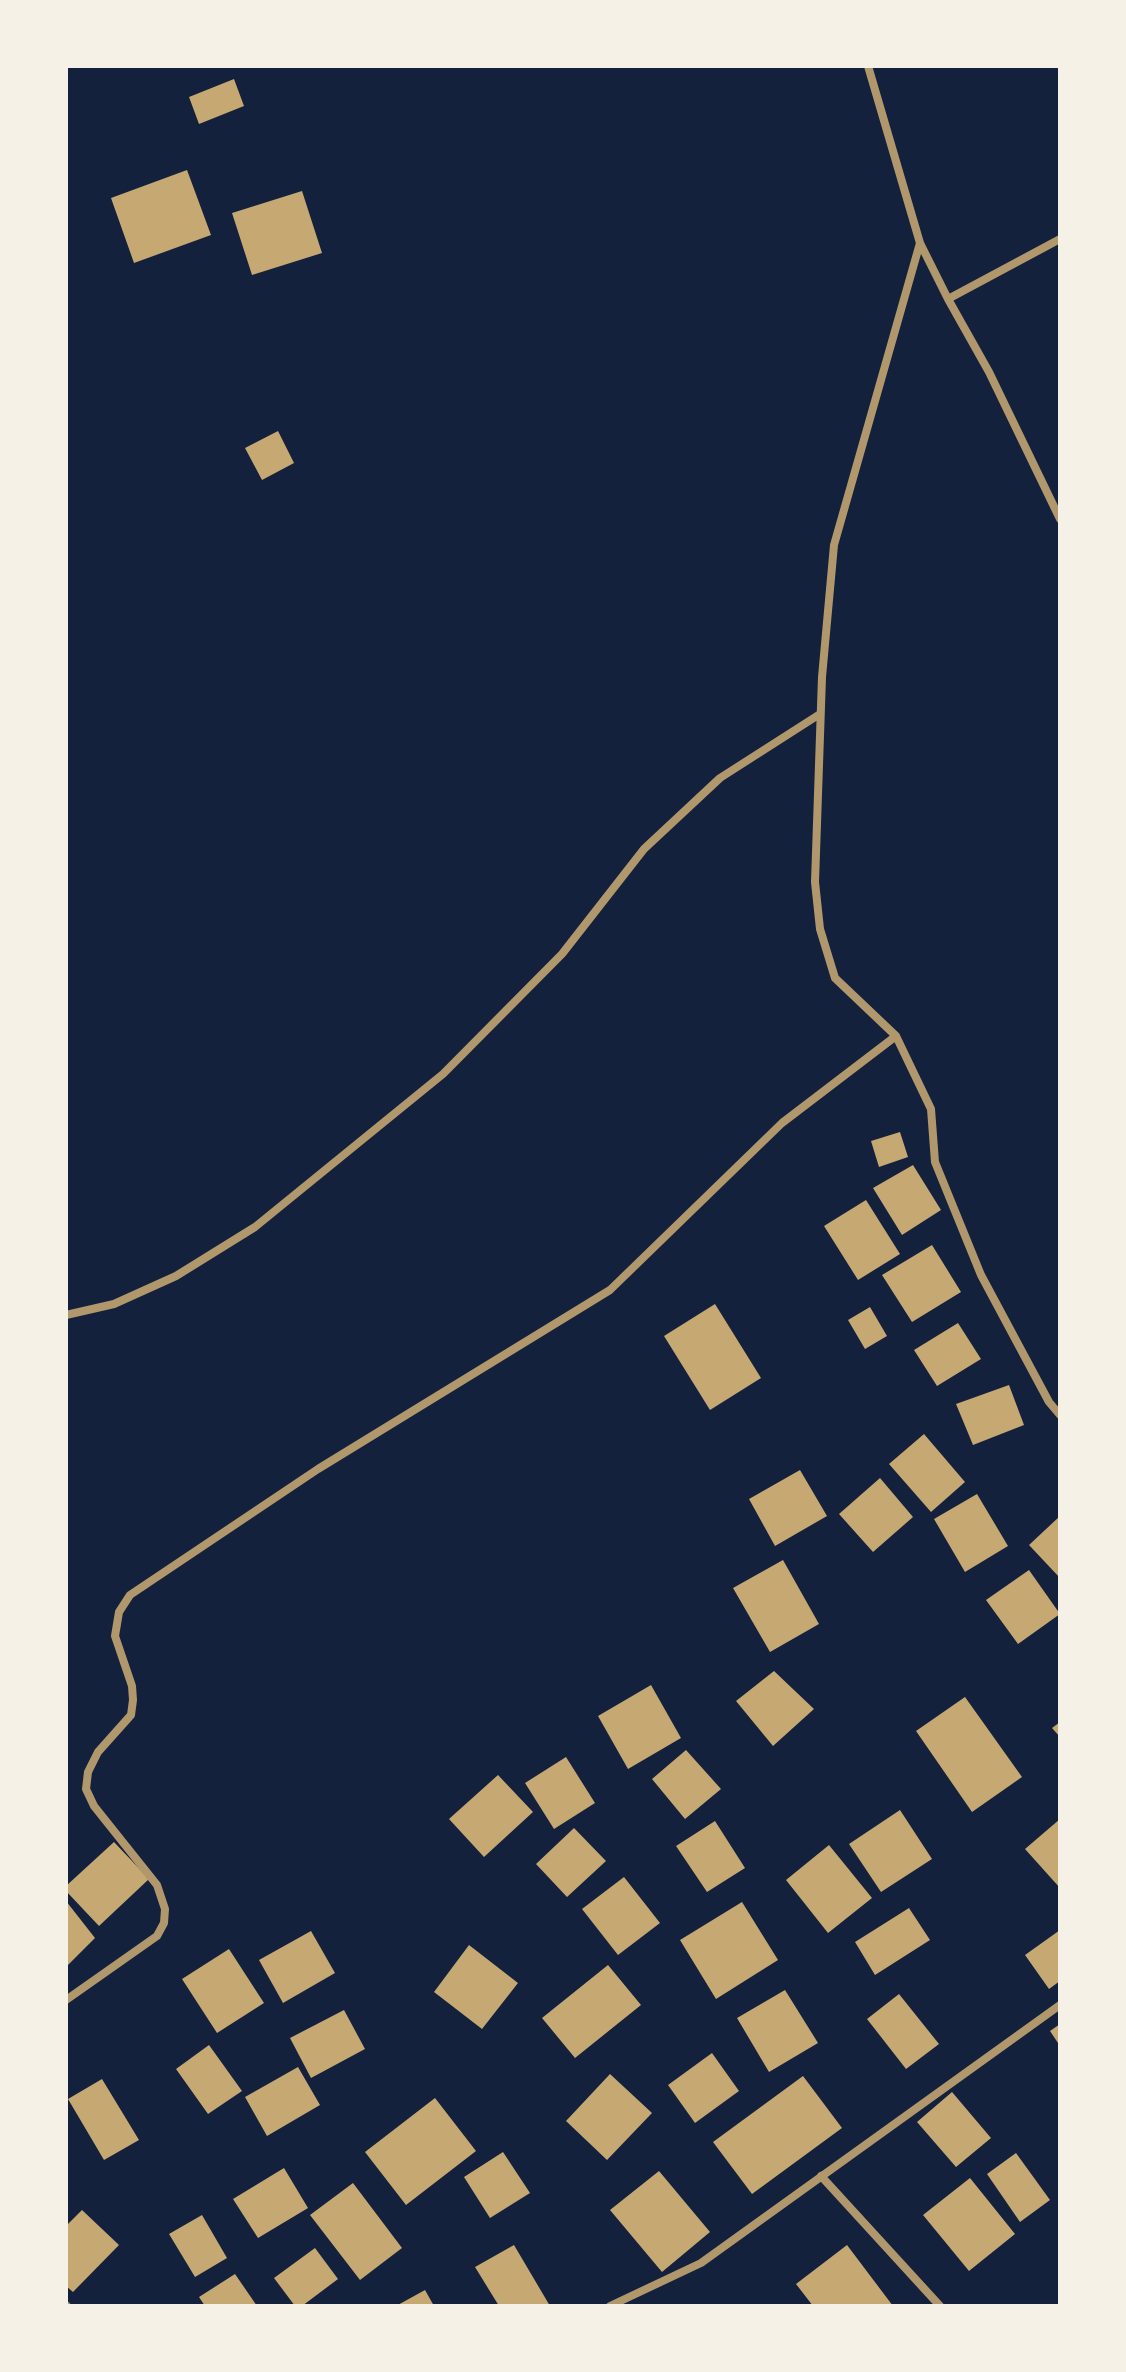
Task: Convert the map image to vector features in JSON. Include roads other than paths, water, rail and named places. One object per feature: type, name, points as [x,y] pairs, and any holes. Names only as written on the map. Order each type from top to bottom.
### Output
[{"type":"street","points":[[868,66],[920,243],[989,372],[1060,519]]},
{"type":"street","points":[[948,299],[1060,239]]},
{"type":"street","points":[[920,243],[834,545],[820,714],[815,882],[820,929],[835,978],[896,1036],[931,1109],[935,1162],[981,1275],[1049,1402],[1060,1415]]},
{"type":"street","points":[[66,1315],[114,1304],[176,1276],[255,1227],[443,1074],[562,954],[644,849],[720,778],[820,714]]},
{"type":"street","points":[[66,2000],[157,1936],[164,1923],[165,1909],[157,1885],[94,1806],[86,1789],[88,1772],[98,1752],[131,1715],[132,1686],[115,1636],[119,1612],[130,1595],[318,1469],[610,1290],[782,1123],[896,1036]]},
{"type":"street","points":[[610,2306],[701,2263],[1060,2005]]},
{"type":"street","points":[[821,2176],[940,2306]]}]
